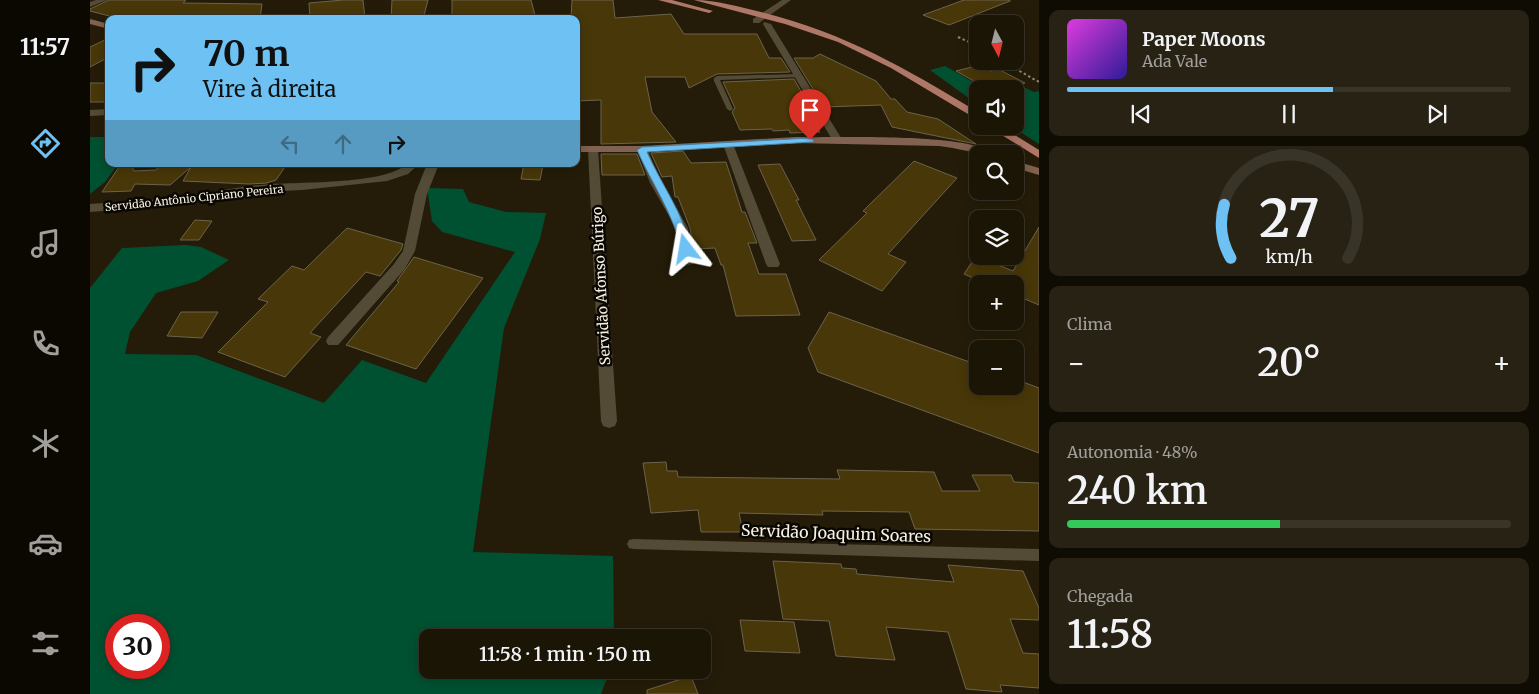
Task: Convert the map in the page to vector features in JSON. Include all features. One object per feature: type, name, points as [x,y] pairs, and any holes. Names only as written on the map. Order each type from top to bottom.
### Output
[{"type":"main road","points":[[662,0],[756,21],[766,20]]},
{"type":"main road","points":[[698,0],[843,40],[874,55],[969,112]]},
{"type":"main road","points":[[90,21],[105,26]]},
{"type":"main road","points":[[1007,135],[1039,155]]},
{"type":"main road","points":[[580,149],[642,150],[778,140],[939,143],[969,148]]},
{"type":"main road","points":[[1024,167],[1039,172]]},
{"type":"street","points":[[90,5],[103,0]]},
{"type":"street","points":[[787,0],[766,20],[838,141]]},
{"type":"street","points":[[90,113],[105,112]]},
{"type":"street","points":[[728,144],[773,264]]},
{"type":"street","name":"Servidão Afonso Búrigo","points":[[593,150],[609,421]]},
{"type":"street","points":[[642,150],[656,183],[682,228],[688,261]]},
{"type":"street","name":"Servidão Antônio Cipriano Pereira","points":[[90,208],[159,203],[261,188],[302,187],[387,178],[404,172],[410,167]]},
{"type":"street","points":[[333,341],[399,266],[409,250],[420,194],[432,167]]},
{"type":"lane","points":[[730,109],[716,81],[717,78],[799,76]]},
{"type":"lane","name":"Servidão Joaquim Soares","points":[[633,544],[1039,555]]},
{"type":"path","points":[[958,37],[969,42]]},
{"type":"path","points":[[1018,70],[1039,82]]},
{"type":"green space","points":[[945,66],[969,80],[969,98],[930,70]]},
{"type":"green space","points":[[1024,87],[1034,92],[1039,91],[1039,144],[1024,134]]},
{"type":"green space","points":[[90,137],[105,137],[105,167],[116,167],[105,182],[90,194]]},
{"type":"green space","points":[[427,188],[463,189],[469,202],[506,212],[546,213],[540,239],[504,328],[473,552],[613,556],[614,629],[419,629],[419,679],[607,679],[601,694],[90,694],[90,288],[122,248],[186,245],[201,247],[229,260],[198,281],[156,293],[130,332],[125,354],[196,355],[324,403],[362,360],[426,383],[515,252],[442,232],[432,221]]},
{"type":"building","points":[[109,0],[186,0],[183,3],[262,4],[261,15],[106,15],[90,11],[90,9]]},
{"type":"building","points":[[363,0],[365,15],[310,15],[309,3]]},
{"type":"building","points":[[392,0],[428,0],[424,15],[391,15]]},
{"type":"building","points":[[452,0],[531,0],[535,15],[452,15]]},
{"type":"building","points":[[572,0],[613,0],[615,18],[671,14],[684,34],[757,34],[769,58],[781,58],[790,72],[717,74],[689,88],[685,77],[645,77],[652,112],[676,142],[601,144],[601,100],[580,101],[580,15],[571,15]]},
{"type":"building","points":[[964,0],[1010,0],[974,15],[969,15],[969,17],[949,25],[923,15]]},
{"type":"building","points":[[105,40],[105,59],[90,67],[90,47]]},
{"type":"building","points":[[820,54],[876,81],[891,99],[895,99],[907,112],[938,119],[976,144],[892,127],[881,105],[824,107],[794,58],[813,58]]},
{"type":"building","points":[[969,68],[969,70],[1000,70],[1019,80],[972,80],[956,71]]},
{"type":"building","points":[[794,79],[810,107],[806,107],[820,132],[790,133],[789,130],[773,131],[772,129],[740,130],[732,112],[735,108],[723,82]]},
{"type":"building","points":[[90,83],[105,83],[105,102],[90,102]]},
{"type":"building","points":[[683,151],[691,163],[726,162],[742,212],[745,212],[757,243],[748,243],[759,274],[786,274],[800,315],[736,316],[723,265],[721,265],[715,248],[694,249],[690,228],[678,197],[675,197],[672,176],[662,177],[651,153]]},
{"type":"building","points":[[601,154],[637,154],[645,175],[602,175]]},
{"type":"building","points":[[914,161],[957,178],[888,254],[906,262],[882,291],[819,260],[867,213],[863,211]]},
{"type":"building","points":[[780,164],[799,200],[796,200],[816,240],[792,241],[758,165]]},
{"type":"building","points":[[119,167],[132,167],[134,171],[156,170],[158,167],[191,167],[170,185],[135,184],[131,191],[102,192]]},
{"type":"building","points":[[191,167],[285,167],[276,180],[267,183],[183,181]]},
{"type":"building","points":[[523,167],[543,167],[540,180],[521,179]]},
{"type":"building","points":[[195,220],[212,221],[199,240],[180,240]]},
{"type":"building","points":[[1039,227],[1039,305],[1024,299],[1024,275],[969,276],[964,274],[970,265],[998,265],[1013,271],[1017,265],[1024,265],[1024,252]]},
{"type":"building","points":[[347,228],[403,244],[401,250],[380,276],[366,272],[310,333],[321,337],[285,377],[218,352],[268,302],[258,299],[292,266],[304,270]]},
{"type":"building","points":[[414,257],[483,278],[416,369],[346,345],[399,282],[397,281]]},
{"type":"building","points":[[181,312],[218,312],[202,338],[167,336]]},
{"type":"building","points":[[829,312],[969,362],[969,395],[1024,395],[1024,382],[1039,388],[1039,453],[818,372],[808,348]]},
{"type":"building","points":[[666,462],[667,471],[677,471],[678,477],[840,479],[837,470],[934,472],[942,491],[980,491],[972,475],[1011,475],[1014,482],[1039,483],[1039,531],[915,529],[909,512],[822,511],[823,515],[739,513],[743,532],[701,532],[698,510],[651,513],[643,463]]},
{"type":"building","points":[[773,561],[841,564],[842,568],[856,569],[857,574],[954,582],[948,565],[1023,571],[1039,608],[1039,620],[1010,619],[1023,653],[1039,654],[1039,688],[1000,685],[1002,692],[966,689],[948,632],[886,627],[895,660],[836,656],[829,621],[783,619]]},
{"type":"building","points":[[740,620],[794,622],[800,653],[745,651]]},
{"type":"building","points":[[682,679],[692,679],[698,694],[647,694],[647,690]]},
{"type":"route","points":[[686,249],[682,228],[667,199],[656,183],[642,150],[778,140],[810,140]]}]
